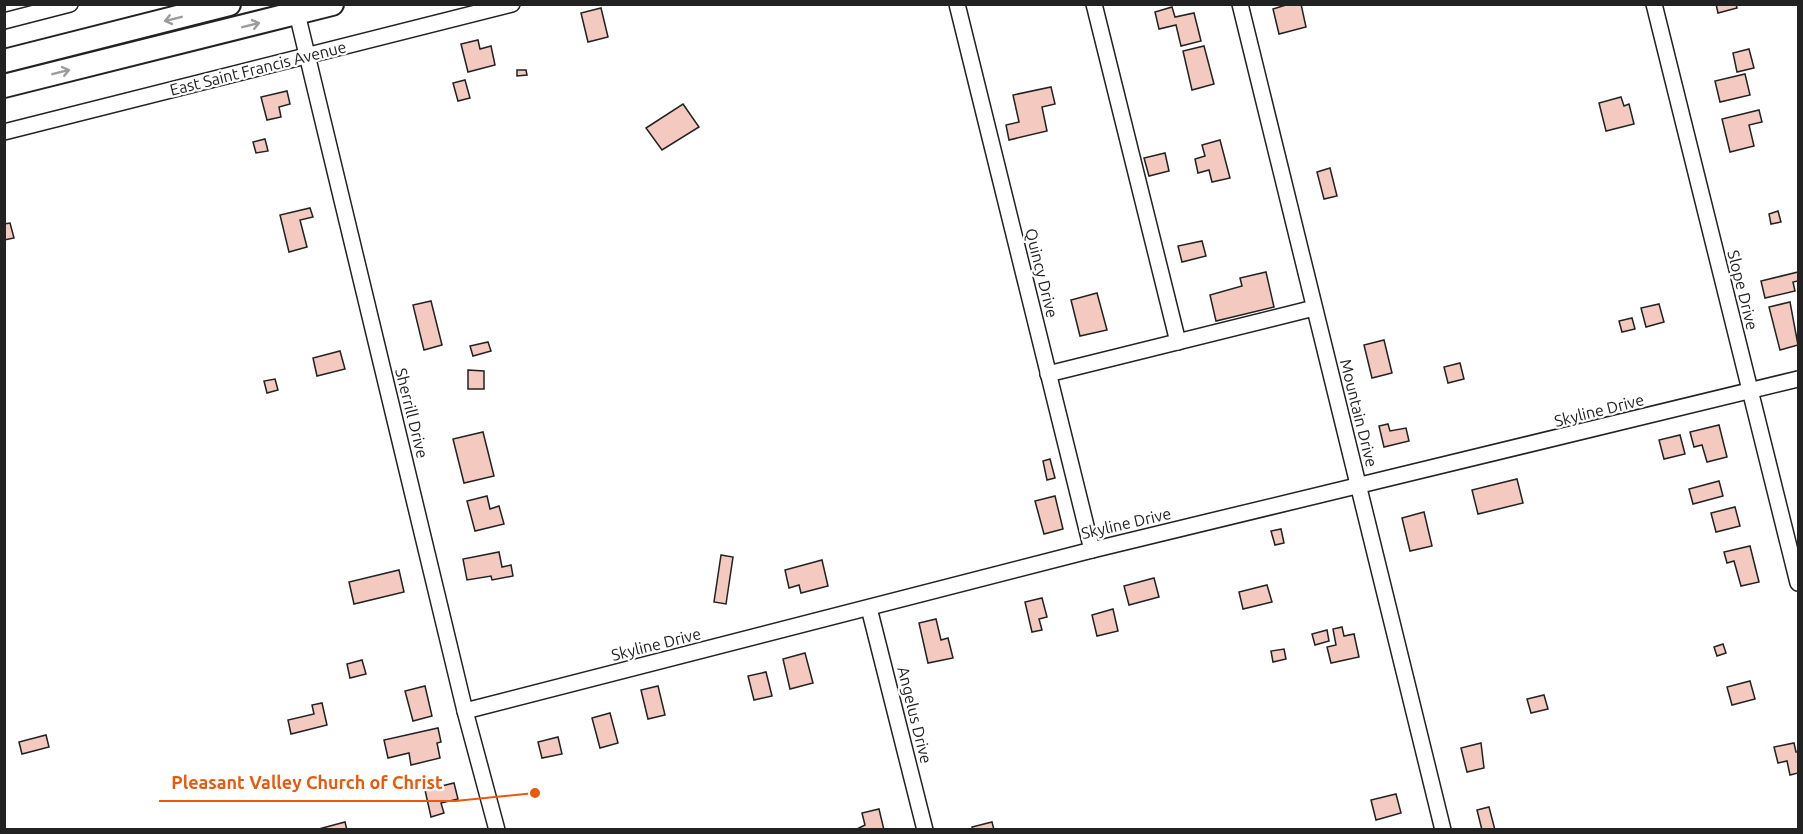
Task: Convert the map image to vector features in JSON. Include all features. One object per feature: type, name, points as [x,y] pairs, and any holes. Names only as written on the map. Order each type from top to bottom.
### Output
[{"type":"highway","points":[[4,61],[230,4]]},
{"type":"highway","points":[[4,86],[296,9],[332,4]]},
{"type":"street","points":[[4,21],[70,4]]},
{"type":"street","name":"East Saint Francis Avenue","points":[[4,132],[512,4]]},
{"type":"street","name":"Quincy Drive","points":[[957,4],[1092,550]]},
{"type":"street","points":[[1094,4],[1178,342]]},
{"type":"street","name":"Mountain Drive","points":[[1239,4],[1443,830]]},
{"type":"street","name":"Slope Drive","points":[[1653,4],[1798,583]]},
{"type":"street","name":"Sherrill Drive","points":[[296,9],[465,711],[497,830]]},
{"type":"street","points":[[1048,374],[1314,308]]},
{"type":"street","name":"Skyline Drive","points":[[465,711],[1092,550],[1798,379]]},
{"type":"street","name":"Angelus Drive","points":[[869,608],[925,830]]},
{"type":"building","points":[[1289,4],[1301,4],[1306,27],[1279,34],[1273,9]]},
{"type":"building","points":[[1716,4],[1736,4],[1737,8],[1718,13]]},
{"type":"building","points":[[1172,7],[1175,17],[1194,13],[1201,41],[1181,46],[1176,25],[1159,29],[1155,12]]},
{"type":"building","points":[[601,8],[608,37],[588,42],[581,13]]},
{"type":"building","points":[[478,40],[480,49],[491,46],[495,65],[468,72],[461,44]]},
{"type":"building","points":[[1204,46],[1214,84],[1192,90],[1183,51]]},
{"type":"building","points":[[1749,49],[1754,68],[1737,72],[1733,53]]},
{"type":"building","points":[[517,70],[526,70],[527,75],[517,76]]},
{"type":"building","points":[[1745,74],[1750,95],[1720,102],[1715,81]]},
{"type":"building","points":[[465,80],[470,98],[458,101],[453,83]]},
{"type":"building","points":[[1051,87],[1055,104],[1042,107],[1047,131],[1009,140],[1006,125],[1019,122],[1013,95]]},
{"type":"building","points":[[287,91],[290,104],[279,107],[281,117],[267,120],[261,97]]},
{"type":"building","points":[[1621,97],[1624,106],[1629,104],[1634,124],[1606,131],[1599,103]]},
{"type":"building","points":[[683,104],[699,127],[662,150],[646,128]]},
{"type":"building","points":[[1759,110],[1762,122],[1749,125],[1754,146],[1730,152],[1722,119]]},
{"type":"building","points":[[265,139],[268,151],[256,153],[253,142]]},
{"type":"building","points":[[1220,140],[1230,178],[1212,182],[1209,170],[1198,173],[1195,159],[1205,156],[1202,145]]},
{"type":"building","points":[[1165,153],[1169,171],[1149,176],[1144,158]]},
{"type":"building","points":[[1330,168],[1337,196],[1324,199],[1317,172]]},
{"type":"building","points":[[310,208],[313,217],[300,220],[307,247],[289,252],[280,215]]},
{"type":"building","points":[[1778,211],[1781,222],[1771,224],[1769,214]]},
{"type":"building","points":[[10,223],[14,238],[4,240],[4,224]]},
{"type":"building","points":[[1202,241],[1206,256],[1182,262],[1178,246]]},
{"type":"building","points":[[1266,272],[1274,307],[1216,321],[1210,295],[1242,286],[1240,278]]},
{"type":"building","points":[[1798,272],[1798,281],[1793,282],[1795,291],[1765,298],[1761,281]]},
{"type":"building","points":[[1097,293],[1107,330],[1080,336],[1071,300]]},
{"type":"building","points":[[431,301],[442,345],[424,350],[413,305]]},
{"type":"building","points":[[1790,302],[1798,345],[1780,350],[1769,307]]},
{"type":"building","points":[[1659,304],[1664,322],[1646,327],[1641,308]]},
{"type":"building","points":[[1632,318],[1635,329],[1622,332],[1619,321]]},
{"type":"building","points":[[1384,340],[1392,373],[1372,378],[1364,345]]},
{"type":"building","points":[[488,342],[491,351],[473,356],[470,346]]},
{"type":"building","points":[[340,351],[345,369],[317,376],[313,358]]},
{"type":"building","points":[[1460,363],[1464,379],[1448,383],[1444,367]]},
{"type":"building","points":[[468,370],[484,371],[484,389],[468,389]]},
{"type":"building","points":[[275,379],[278,390],[267,393],[264,381]]},
{"type":"building","points":[[1388,424],[1390,431],[1406,428],[1409,441],[1384,447],[1379,426]]},
{"type":"building","points":[[1719,425],[1727,457],[1707,462],[1702,445],[1694,447],[1690,432]]},
{"type":"building","points":[[483,432],[494,476],[464,483],[453,439]]},
{"type":"building","points":[[1680,435],[1685,454],[1664,459],[1659,440]]},
{"type":"building","points":[[1050,459],[1055,478],[1047,480],[1043,461]]},
{"type":"building","points":[[1517,479],[1523,503],[1478,514],[1472,490]]},
{"type":"building","points":[[1719,481],[1723,496],[1693,504],[1689,489]]},
{"type":"building","points":[[487,496],[490,509],[499,506],[504,524],[475,531],[467,501]]},
{"type":"building","points":[[1055,496],[1063,529],[1044,534],[1035,501]]},
{"type":"building","points":[[1735,507],[1740,526],[1716,532],[1711,513]]},
{"type":"building","points":[[1424,512],[1432,546],[1410,551],[1402,518]]},
{"type":"building","points":[[1281,529],[1284,543],[1275,545],[1271,531]]},
{"type":"building","points":[[1750,546],[1759,582],[1741,586],[1734,561],[1727,563],[1724,552]]},
{"type":"building","points":[[499,552],[502,567],[511,565],[513,576],[492,580],[491,576],[467,580],[463,559]]},
{"type":"building","points":[[721,555],[733,557],[726,604],[714,602]]},
{"type":"building","points":[[822,560],[828,586],[801,593],[799,585],[789,588],[785,570]]},
{"type":"building","points":[[399,570],[404,592],[354,604],[349,582]]},
{"type":"building","points":[[1154,578],[1159,597],[1129,605],[1124,586]]},
{"type":"building","points":[[1267,585],[1272,602],[1243,609],[1239,592]]},
{"type":"building","points":[[1042,598],[1047,617],[1039,619],[1042,630],[1032,632],[1025,602]]},
{"type":"building","points":[[1113,609],[1118,631],[1097,636],[1092,615]]},
{"type":"building","points":[[936,619],[941,640],[948,638],[953,658],[928,663],[919,623]]},
{"type":"building","points":[[1342,627],[1344,636],[1354,634],[1359,657],[1331,663],[1327,647],[1336,645],[1333,629]]},
{"type":"building","points":[[1327,630],[1329,641],[1315,645],[1312,634]]},
{"type":"building","points":[[1723,644],[1726,653],[1717,656],[1714,647]]},
{"type":"building","points":[[1284,649],[1286,659],[1273,662],[1271,651]]},
{"type":"building","points":[[805,653],[813,683],[790,689],[783,659]]},
{"type":"building","points":[[362,660],[366,674],[350,678],[347,664]]},
{"type":"building","points":[[766,672],[772,696],[754,700],[748,676]]},
{"type":"building","points":[[1750,681],[1755,699],[1732,705],[1727,687]]},
{"type":"building","points":[[425,686],[432,716],[413,721],[405,691]]},
{"type":"building","points":[[658,686],[665,715],[648,719],[641,690]]},
{"type":"building","points":[[1544,695],[1548,709],[1531,713],[1527,699]]},
{"type":"building","points":[[322,703],[327,725],[291,734],[288,720],[314,714],[312,705]]},
{"type":"building","points":[[610,713],[618,743],[600,748],[592,718]]},
{"type":"building","points":[[438,728],[441,742],[437,743],[440,758],[411,765],[409,753],[388,758],[384,740]]},
{"type":"building","points":[[46,735],[49,747],[22,754],[19,742]]},
{"type":"building","points":[[558,737],[562,754],[542,758],[538,742]]},
{"type":"building","points":[[1481,743],[1484,768],[1467,772],[1461,748]]},
{"type":"building","points":[[1794,743],[1796,752],[1798,752],[1798,773],[1790,775],[1787,761],[1778,763],[1774,747]]},
{"type":"building","points":[[454,783],[458,799],[441,803],[444,813],[431,817],[425,790]]},
{"type":"building","points":[[1396,794],[1401,813],[1376,820],[1371,800]]},
{"type":"building","points":[[1489,807],[1495,830],[1482,830],[1477,810]]},
{"type":"building","points":[[879,809],[884,830],[855,830],[865,825],[862,813]]},
{"type":"building","points":[[345,822],[347,830],[315,830]]},
{"type":"building","points":[[992,822],[994,830],[973,830],[972,827]]},
{"type":"place","name":"Pleasant Valley Church of Christ","points":[[535,793]]}]
